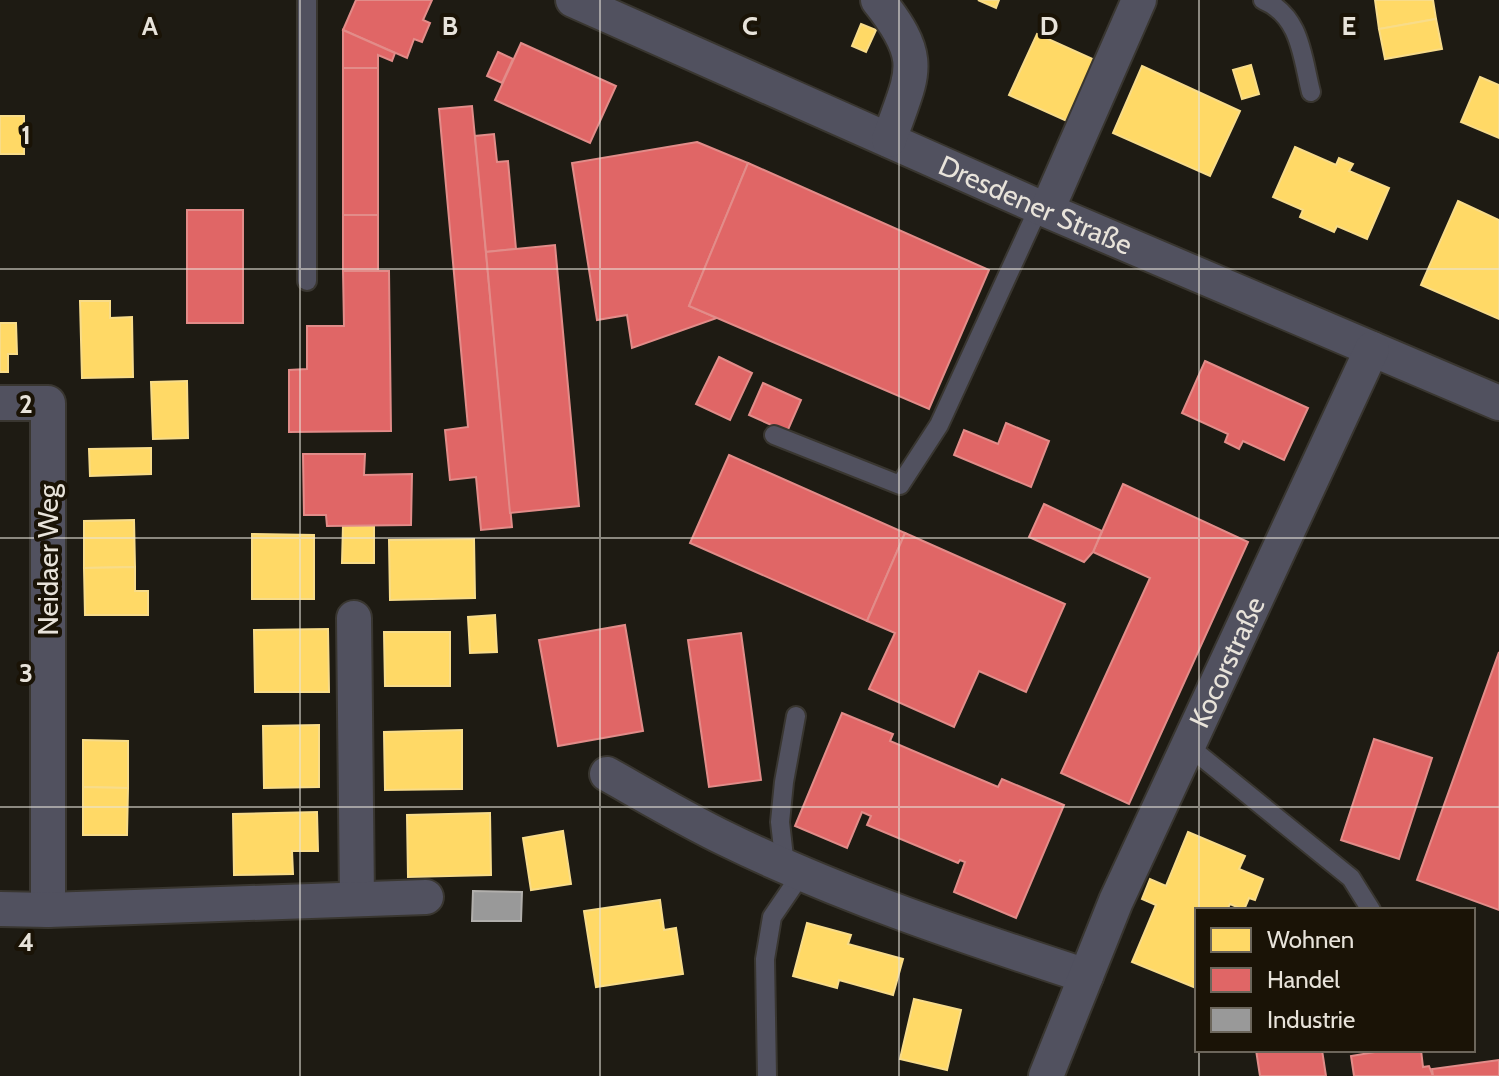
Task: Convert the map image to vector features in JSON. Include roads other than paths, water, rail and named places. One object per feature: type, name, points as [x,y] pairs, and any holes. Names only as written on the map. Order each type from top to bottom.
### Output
[{"type":"street","name":"Dresdener Straße","points":[[573,0],[1043,209],[1499,403]]},
{"type":"street","points":[[878,0],[905,38],[911,56],[912,75],[889,140]]},
{"type":"street","points":[[1043,209],[1139,0]]},
{"type":"street","name":"Kocorstraße","points":[[1046,1076],[1116,901],[1372,349]]},
{"type":"street","name":"Neidaer Weg","points":[[0,403],[48,403],[48,910]]},
{"type":"street","points":[[354,618],[357,899]]},
{"type":"street","points":[[607,774],[725,838],[794,869],[971,938],[1086,976]]},
{"type":"street","points":[[0,909],[426,897]]},
{"type":"lane","points":[[307,0],[307,281]]},
{"type":"lane","points":[[1263,0],[1281,9],[1294,27],[1311,92]]},
{"type":"lane","points":[[774,435],[900,485],[939,425],[1043,209]]},
{"type":"lane","points":[[767,1076],[765,959],[772,917],[794,869],[780,822],[796,716]]},
{"type":"lane","points":[[1187,745],[1351,878],[1370,908]]}]
